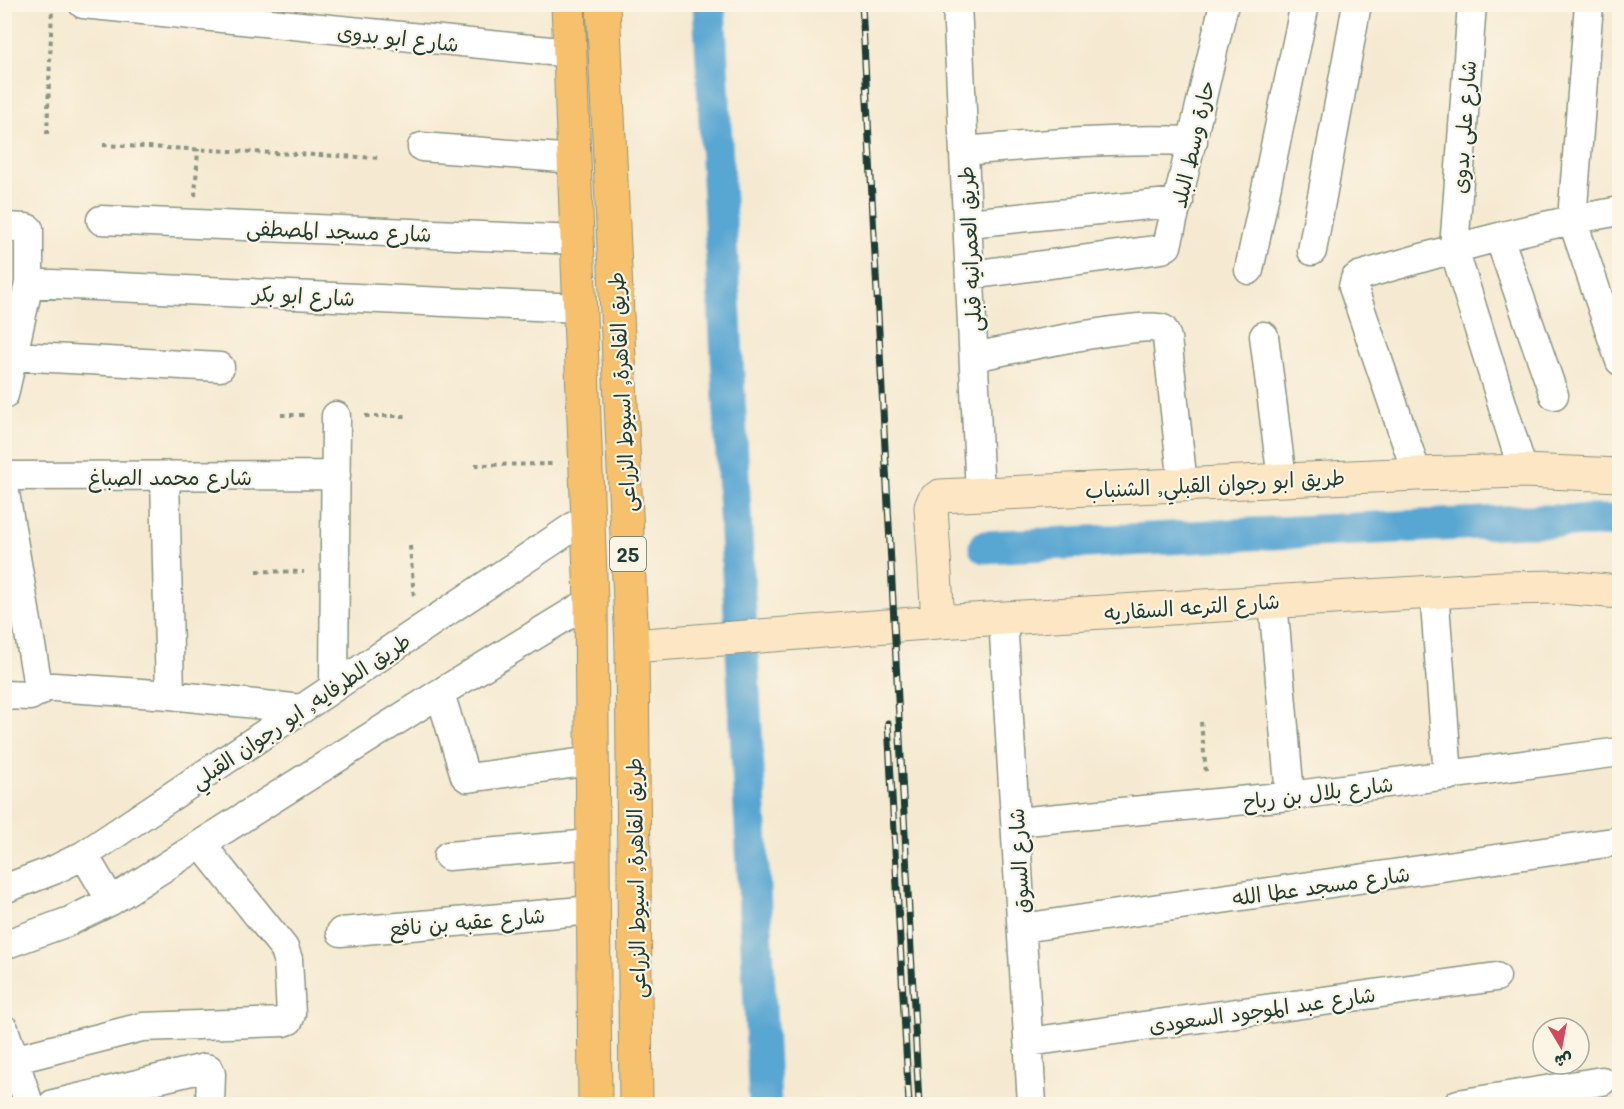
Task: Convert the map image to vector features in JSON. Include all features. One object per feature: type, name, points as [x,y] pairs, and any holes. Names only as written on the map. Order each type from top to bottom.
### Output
[{"type":"highway","name":"طريق القاهرة, اسيوط الزراعى","points":[[568,4],[591,601],[595,1104]]},
{"type":"highway","name":"طريق القاهرة, اسيوط الزراعى","points":[[603,4],[633,646],[636,1104]]},
{"type":"street","name":"شارع ابو بدوى","points":[[83,4],[134,7],[570,53]]},
{"type":"street","name":"طريق العمرانيه قبلى","points":[[957,4],[980,495]]},
{"type":"street","name":"حارة وسط البلد","points":[[970,275],[1162,249],[1167,246],[1224,4]]},
{"type":"street","points":[[1249,270],[1305,4]]},
{"type":"street","points":[[1312,251],[1357,4]]},
{"type":"street","name":"شارع على بدوى","points":[[1454,249],[1472,4]]},
{"type":"street","points":[[1589,4],[1572,219],[1620,361]]},
{"type":"street","points":[[964,151],[1075,141],[1139,139],[1193,141]]},
{"type":"street","points":[[422,147],[574,159]]},
{"type":"street","points":[[968,224],[1179,202]]},
{"type":"street","points":[[1417,474],[1373,349],[1353,281],[1359,276],[1499,237],[1572,219],[1620,211]]},
{"type":"street","name":"شارع مسجد المصطفى","points":[[101,220],[577,240]]},
{"type":"street","points":[[4,395],[29,283],[17,228]]},
{"type":"street","points":[[1499,237],[1554,395]]},
{"type":"street","points":[[1454,249],[1522,471]]},
{"type":"street","name":"شارع ابو بكر","points":[[29,283],[580,308]]},
{"type":"street","points":[[974,357],[1118,330],[1150,326],[1162,329],[1167,338],[1183,485]]},
{"type":"street","points":[[1264,336],[1282,480]]},
{"type":"street","points":[[13,356],[220,367]]},
{"type":"street","points":[[334,687],[336,416]]},
{"type":"street","name":"طريق ابو رجوان القبلي, الشنباب","points":[[938,622],[931,507],[934,500],[940,496],[1417,474],[1522,471],[1620,475]]},
{"type":"street","name":"شارع محمد الصباغ","points":[[5,489],[165,476],[336,475]]},
{"type":"street","points":[[165,476],[170,695]]},
{"type":"street","points":[[5,489],[16,632],[39,692]]},
{"type":"street","name":"طريق الطرفايه, ابو رجوان القبلي","points":[[4,889],[54,870],[84,855],[588,517]]},
{"type":"street","name":"شارع الترعه السقاريه","points":[[633,646],[938,622],[1434,591],[1561,587],[1620,592]]},
{"type":"street","points":[[1434,591],[1448,776]]},
{"type":"street","points":[[4,945],[70,921],[111,901],[440,693],[591,601]]},
{"type":"street","points":[[1273,601],[1290,796]]},
{"type":"street","name":"شارع السوق","points":[[1003,618],[1032,1104]]},
{"type":"street","points":[[4,695],[30,696],[46,687],[54,687],[170,695],[302,709]]},
{"type":"street","points":[[440,693],[465,776],[468,778],[592,761]]},
{"type":"street","name":"شارع بلال بن رباح","points":[[1016,822],[1290,796],[1620,752]]},
{"type":"street","name":"شارع مسجد عطا الله","points":[[1022,928],[1620,841]]},
{"type":"street","points":[[12,1068],[142,1028],[289,1020],[291,1014],[288,970],[284,948],[201,844]]},
{"type":"street","points":[[448,856],[592,844]]},
{"type":"street","points":[[84,855],[111,901]]},
{"type":"street","name":"شارع عقبه بن نافع","points":[[340,932],[593,910]]},
{"type":"street","name":"شارع عبد الموجود السعودى","points":[[1029,1042],[1496,976]]},
{"type":"street","points":[[4,1029],[12,1068],[29,1104]]},
{"type":"street","points":[[53,1104],[204,1068],[211,1074],[210,1104]]},
{"type":"street","points":[[1458,1104],[1602,1081]]},
{"type":"path","points":[[47,134],[52,4]]},
{"type":"path","points":[[103,145],[381,158]]},
{"type":"path","points":[[194,224],[198,149]]},
{"type":"path","points":[[475,465],[586,464]]},
{"type":"path","points":[[410,546],[417,632]]},
{"type":"path","points":[[257,571],[335,572]]},
{"type":"path","points":[[1201,722],[1209,804]]},
{"type":"waterway","points":[[709,4],[765,1104]]},
{"type":"waterway","points":[[985,547],[1524,521],[1620,521]]},
{"type":"railway","points":[[862,4],[919,1104]]},
{"type":"railway","points":[[888,723],[909,1104]]}]
